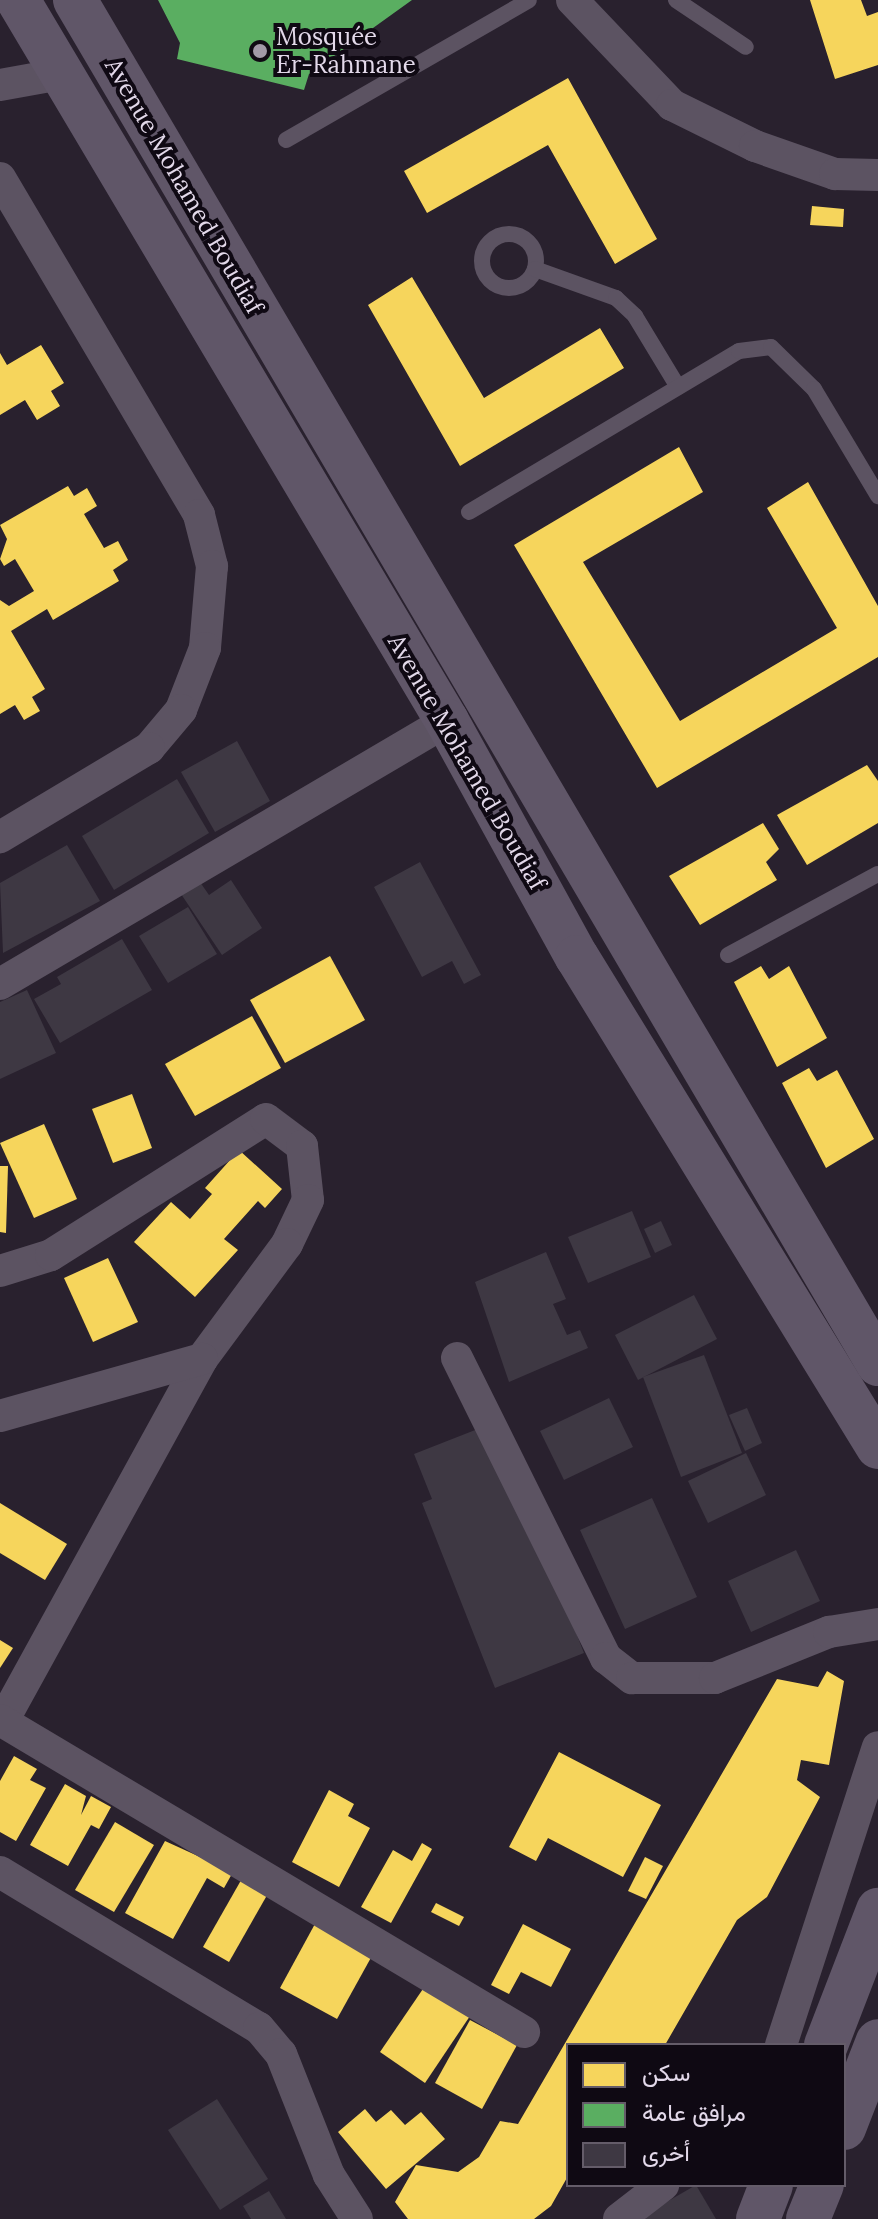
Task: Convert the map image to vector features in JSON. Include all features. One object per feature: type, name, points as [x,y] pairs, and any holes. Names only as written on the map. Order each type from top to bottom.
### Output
[{"type":"main road","name":"Avenue Mohamed Boudiaf","points":[[18,0],[447,721],[577,957],[878,1447]]},
{"type":"main road","name":"Avenue Mohamed Boudiaf","points":[[75,0],[878,1364]]},
{"type":"main road","points":[[827,2043],[878,1910]]},
{"type":"main road","points":[[846,2123],[878,2041]]},
{"type":"main road","points":[[758,2219],[770,2187]]},
{"type":"main road","points":[[808,2219],[821,2187]]},
{"type":"street","points":[[572,0],[672,105],[755,146],[835,174],[878,175]]},
{"type":"street","points":[[0,85],[61,74]]},
{"type":"street","points":[[0,178],[199,515],[212,566],[205,648],[181,710],[149,748],[0,837]]},
{"type":"street","points":[[0,984],[447,721]]},
{"type":"street","points":[[0,1271],[51,1255],[266,1119],[302,1146],[308,1200],[287,1244],[202,1359],[1,1720],[524,2032]]},
{"type":"street","points":[[457,1358],[606,1658],[632,1678],[715,1678],[829,1632],[878,1624]]},
{"type":"street","points":[[0,1416],[202,1359]]},
{"type":"street","points":[[782,2043],[878,1747]]},
{"type":"street","points":[[0,1872],[259,2028],[281,2054],[329,2175],[357,2219]]},
{"type":"street","points":[[619,2219],[660,2187]]},
{"type":"lane","points":[[286,140],[529,0]]},
{"type":"lane","points":[[676,0],[746,47]]},
{"type":"lane","points":[[535,269],[616,298],[635,316],[678,387]]},
{"type":"lane","points":[[469,512],[739,351],[771,347],[792,360],[814,389],[878,496]]},
{"type":"lane","points":[[728,955],[878,874]]},
{"type":"building: سكن","points":[[810,0],[861,0],[867,16],[878,12],[878,65],[835,79]]},
{"type":"building: سكن","points":[[568,78],[657,239],[615,264],[548,145],[427,213],[404,171]]},
{"type":"building: سكن","points":[[812,206],[844,209],[843,227],[810,225]]},
{"type":"building: سكن","points":[[412,277],[484,398],[600,328],[624,368],[460,466],[368,305]]},
{"type":"building: سكن","points":[[41,345],[64,383],[51,391],[60,406],[37,420],[25,400],[0,415],[0,353],[7,365]]},
{"type":"building: سكن","points":[[679,447],[703,492],[583,562],[680,721],[837,628],[767,508],[808,482],[878,606],[878,657],[657,788],[514,545]]},
{"type":"building: سكن","points":[[68,486],[74,496],[87,488],[97,506],[84,514],[104,548],[118,541],[128,560],[113,570],[119,581],[53,620],[47,609],[11,631],[45,689],[32,697],[40,711],[24,720],[15,705],[0,714],[0,600],[9,606],[34,591],[15,559],[4,566],[0,559],[7,539],[0,525]]},
{"type":"building: سكن","points":[[867,765],[878,781],[878,823],[807,865],[777,815]]},
{"type":"building: سكن","points":[[763,823],[779,849],[766,862],[777,880],[700,925],[669,876]]},
{"type":"building: سكن","points":[[330,956],[365,1020],[285,1063],[250,1000]]},
{"type":"building: سكن","points":[[761,966],[769,979],[789,966],[827,1038],[777,1067],[734,982]]},
{"type":"building: سكن","points":[[252,1016],[281,1068],[195,1116],[165,1064]]},
{"type":"building: سكن","points":[[809,1068],[817,1081],[837,1070],[874,1139],[826,1168],[782,1083]]},
{"type":"building: سكن","points":[[132,1094],[152,1148],[113,1163],[92,1109]]},
{"type":"building: سكن","points":[[44,1124],[77,1199],[34,1218],[0,1143]]},
{"type":"building: سكن","points":[[239,1150],[282,1189],[265,1208],[258,1201],[224,1239],[238,1250],[195,1297],[134,1242],[171,1202],[190,1219],[212,1194],[205,1188]]},
{"type":"building: سكن","points":[[0,1166],[8,1166],[6,1233],[0,1232]]},
{"type":"building: سكن","points":[[108,1258],[138,1322],[93,1342],[64,1278]]},
{"type":"building: سكن","points":[[0,1503],[67,1544],[45,1580],[0,1553]]},
{"type":"building: سكن","points":[[0,1640],[13,1648],[0,1668]]},
{"type":"building: سكن","points":[[827,1671],[844,1681],[829,1765],[801,1760],[797,1780],[820,1797],[767,1897],[737,1920],[666,2043],[566,2043],[566,2180],[551,2206],[534,2219],[408,2219],[395,2202],[416,2165],[458,2172],[479,2157],[500,2121],[518,2124],[777,1679],[818,1687]]},
{"type":"building: سكن","points":[[559,1752],[661,1805],[623,1877],[548,1838],[536,1861],[509,1847]]},
{"type":"building: سكن","points":[[14,1756],[37,1769],[30,1780],[46,1788],[16,1841],[0,1832],[0,1781]]},
{"type":"building: سكن","points":[[65,1784],[86,1796],[81,1815],[91,1796],[111,1807],[99,1829],[91,1825],[68,1866],[30,1845]]},
{"type":"building: سكن","points":[[329,1790],[354,1804],[348,1816],[370,1828],[339,1887],[292,1862]]},
{"type":"building: سكن","points":[[115,1822],[154,1845],[114,1912],[75,1890]]},
{"type":"building: سكن","points":[[165,1841],[233,1872],[224,1888],[207,1878],[173,1939],[125,1913]]},
{"type":"building: سكن","points":[[422,1843],[432,1849],[391,1923],[361,1907],[393,1850],[412,1861]]},
{"type":"building: سكن","points":[[645,1857],[663,1866],[646,1899],[628,1891]]},
{"type":"building: سكن","points":[[244,1875],[270,1890],[229,1962],[203,1947]]},
{"type":"building: سكن","points":[[436,1903],[464,1917],[459,1926],[431,1912]]},
{"type":"building: سكن","points":[[316,1922],[373,1954],[337,2019],[280,1988]]},
{"type":"building: سكن","points":[[523,1924],[571,1949],[551,1987],[521,1972],[509,1994],[491,1985]]},
{"type":"building: سكن","points":[[427,1983],[472,2013],[425,2083],[380,2052]]},
{"type":"building: سكن","points":[[470,2020],[517,2045],[482,2109],[435,2083]]},
{"type":"building: سكن","points":[[365,2109],[376,2122],[391,2110],[405,2125],[421,2112],[445,2139],[386,2189],[338,2132]]},
{"type":"building: مرافق عامة","name":"Mosquée Er-Rahmane","points":[[158,0],[412,0],[309,74],[304,90],[177,59],[180,43]]},
{"type":"building: أخرى","points":[[237,741],[270,801],[215,832],[181,772]]},
{"type":"building: أخرى","points":[[177,779],[209,833],[114,890],[82,836]]},
{"type":"building: أخرى","points":[[67,845],[100,901],[3,953],[0,883]]},
{"type":"building: أخرى","points":[[420,862],[481,975],[464,984],[452,961],[422,977],[374,887]]},
{"type":"building: أخرى","points":[[231,880],[262,928],[222,955],[181,894],[200,882],[209,895]]},
{"type":"building: أخرى","points":[[188,907],[217,954],[168,983],[139,936]]},
{"type":"building: أخرى","points":[[122,939],[152,990],[60,1043],[34,999],[61,984],[57,977]]},
{"type":"building: أخرى","points":[[27,990],[56,1053],[0,1079],[0,1002]]},
{"type":"building: أخرى","points":[[632,1211],[651,1257],[588,1283],[568,1237]]},
{"type":"building: أخرى","points":[[661,1221],[672,1245],[655,1253],[644,1229]]},
{"type":"building: أخرى","points":[[546,1252],[566,1299],[553,1304],[567,1335],[580,1330],[588,1348],[509,1382],[475,1282]]},
{"type":"building: أخرى","points":[[694,1295],[717,1339],[638,1380],[615,1335]]},
{"type":"building: أخرى","points":[[704,1355],[742,1453],[681,1477],[643,1377]]},
{"type":"building: أخرى","points":[[609,1398],[633,1447],[564,1480],[540,1431]]},
{"type":"building: أخرى","points":[[747,1408],[762,1443],[745,1451],[729,1415]]},
{"type":"building: أخرى","points":[[493,1423],[584,1653],[495,1688],[422,1503],[432,1499],[414,1454]]},
{"type":"building: أخرى","points":[[746,1453],[766,1495],[708,1523],[688,1481]]},
{"type":"building: أخرى","points":[[652,1498],[697,1597],[625,1629],[580,1530]]},
{"type":"building: أخرى","points":[[796,1550],[820,1601],[751,1632],[728,1581]]},
{"type":"building: أخرى","points":[[217,2099],[268,2179],[220,2210],[168,2130]]},
{"type":"building: أخرى","points":[[697,2187],[716,2219],[646,2219],[644,2215]]},
{"type":"building: أخرى","points":[[269,2191],[286,2219],[251,2219],[243,2206]]},
{"type":"place","name":"Mosquée Er-Rahmane","points":[[260,51]]}]
